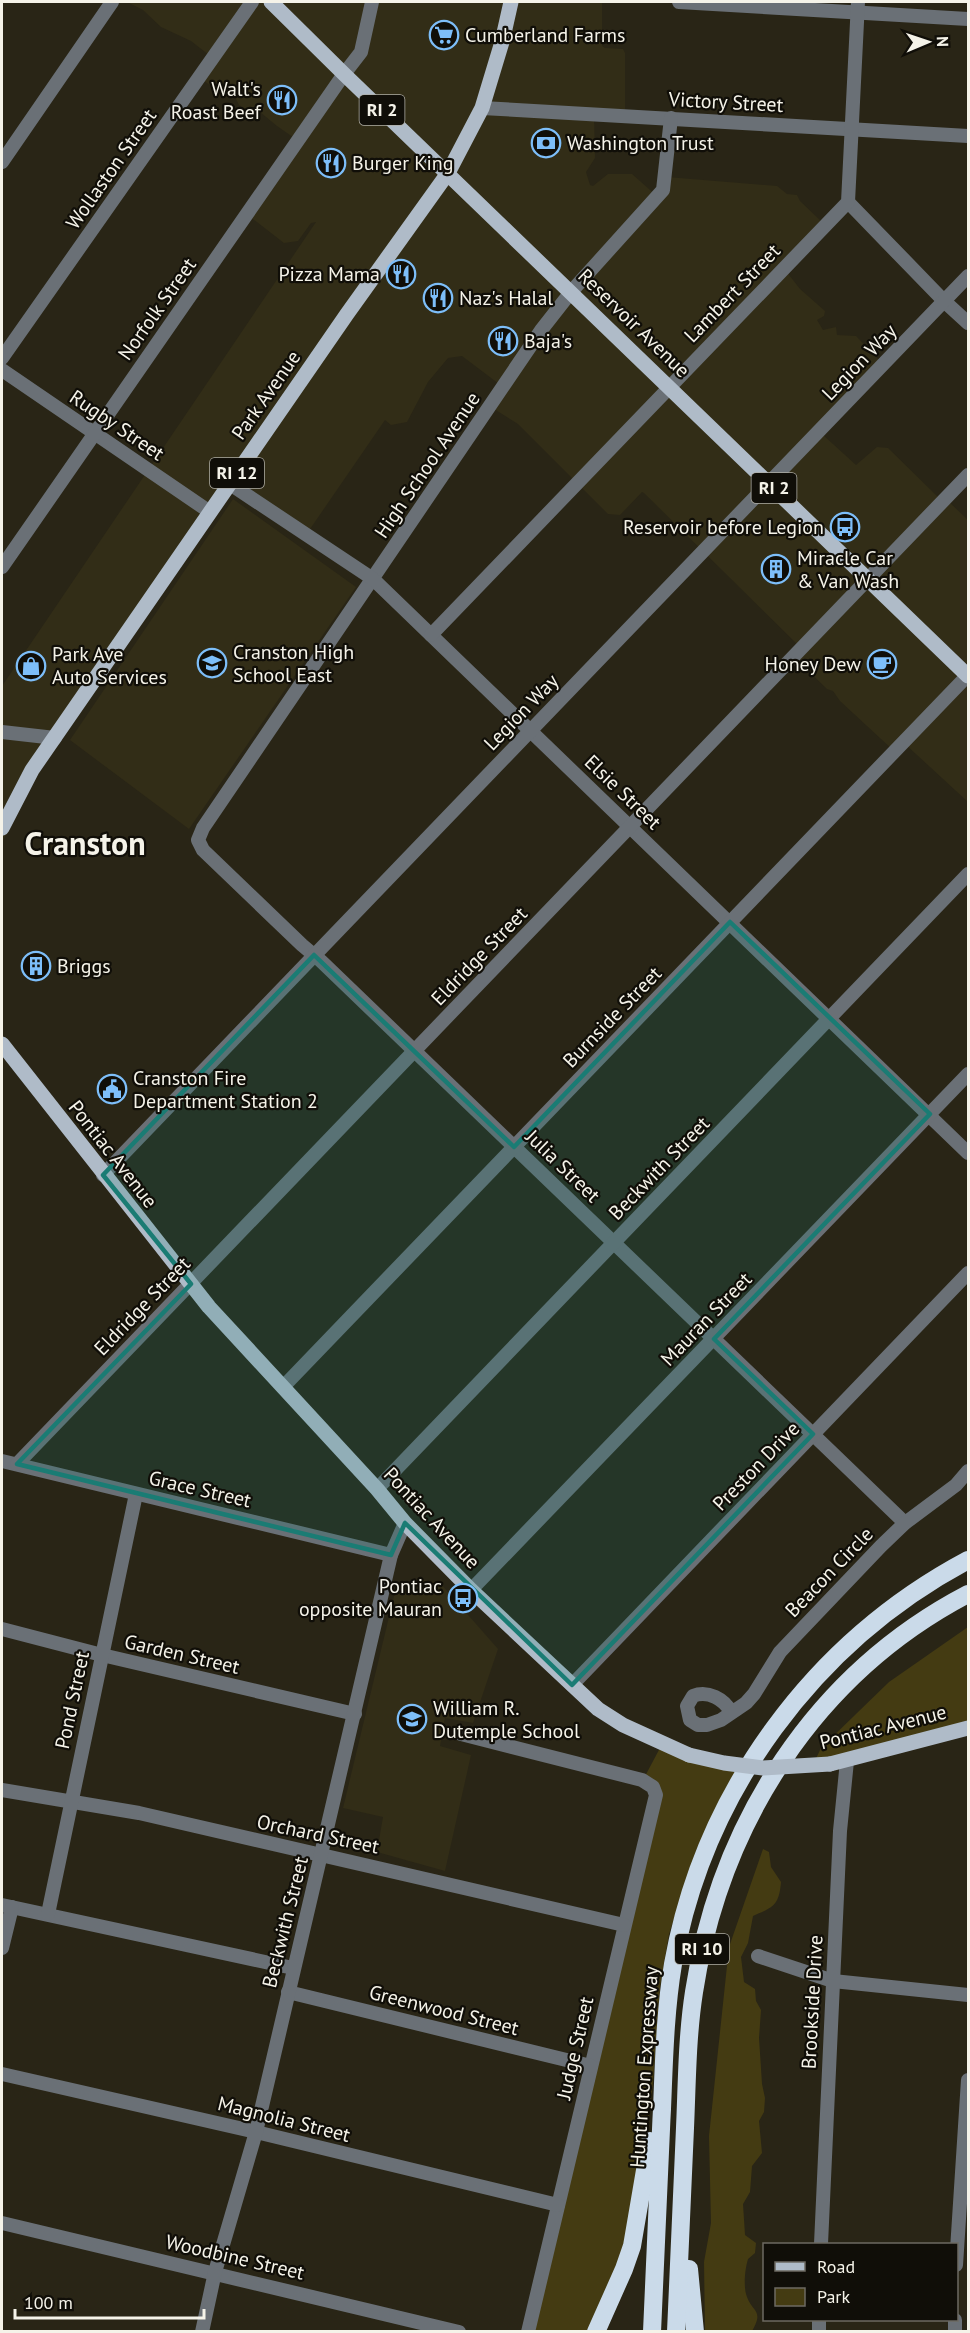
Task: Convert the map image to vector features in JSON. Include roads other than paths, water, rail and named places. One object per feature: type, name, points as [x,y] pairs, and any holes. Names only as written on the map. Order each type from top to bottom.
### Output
[{"type":"highway","points":[[918,1590],[969,1553]]},
{"type":"highway","name":"Huntington Expressway","points":[[652,2331],[666,2035],[673,1965],[686,1910],[704,1855],[733,1792],[769,1733],[812,1680],[862,1632],[918,1590],[969,1560]]},
{"type":"highway","name":"RI 10","points":[[676,2331],[691,2016],[702,1949],[724,1872],[752,1810],[794,1744],[838,1692],[889,1646],[926,1619],[969,1594]]},
{"type":"highway","points":[[596,2331],[624,2269],[637,2224],[666,2035]]},
{"type":"highway","points":[[685,2109],[689,2266],[695,2331]]},
{"type":"highway","points":[[591,2331],[606,2311]]},
{"type":"main road","name":"Reservoir Avenue","points":[[271,2],[968,675]]},
{"type":"main road","name":"Park Avenue","points":[[2,828],[32,770],[448,173],[482,108],[502,42],[511,2]]},
{"type":"main road","name":"Pontiac Avenue","points":[[2,1044],[209,1307],[377,1489],[405,1523],[471,1590],[598,1709],[623,1725],[689,1755],[724,1763],[763,1768],[847,1761],[969,1728]]},
{"type":"street","points":[[2,162],[112,2]]},
{"type":"street","name":"Wollaston Street","points":[[2,358],[252,2]]},
{"type":"street","name":"Norfolk Street","points":[[2,567],[361,52],[372,2]]},
{"type":"street","points":[[679,2],[858,7],[969,19]]},
{"type":"street","points":[[858,7],[848,201],[944,301],[969,323]]},
{"type":"street","name":"Victory Street","points":[[482,108],[969,136]]},
{"type":"street","name":"High School Avenue","points":[[199,835],[542,329],[571,292],[663,190],[671,118]]},
{"type":"street","name":"Lambert Street","points":[[431,635],[848,201]]},
{"type":"street","name":"Legion Way","points":[[103,1175],[969,276]]},
{"type":"street","name":"Rugby Street","points":[[2,370],[210,512]]},
{"type":"street","name":"Eldridge Street","points":[[17,1464],[969,475]]},
{"type":"street","name":"Elsie Street","points":[[230,484],[373,579],[969,1153]]},
{"type":"street","name":"Burnside Street","points":[[283,1387],[968,675]]},
{"type":"street","points":[[2,732],[55,738]]},
{"type":"street","name":"Julia Street","points":[[199,835],[198,840],[203,850],[905,1523]]},
{"type":"street","name":"Beckwith Street","points":[[377,1489],[969,874]]},
{"type":"street","name":"Mauran Street","points":[[471,1590],[969,1074]]},
{"type":"street","name":"Preston Drive","points":[[572,1685],[969,1273]]},
{"type":"street","name":"Grace Street","points":[[2,1461],[391,1555]]},
{"type":"street","name":"Beacon Circle","points":[[731,1712],[746,1703],[780,1652],[905,1523],[947,1492],[969,1471]]},
{"type":"street","name":"Pond Street","points":[[48,1914],[136,1494]]},
{"type":"street","name":"Beckwith Street","points":[[202,2331],[215,2272],[256,2132],[391,1555],[405,1523]]},
{"type":"street","name":"Garden Street","points":[[2,1629],[102,1655],[355,1714]]},
{"type":"street","name":"Judge Street","points":[[461,1734],[642,1780],[653,1787],[656,1795],[528,2331]]},
{"type":"street","name":"Brookside Drive","points":[[821,2243],[840,1831],[847,1761]]},
{"type":"street","name":"Orchard Street","points":[[2,1790],[139,1813],[624,1925]]},
{"type":"street","points":[[2,1948],[7,1906],[293,1968]]},
{"type":"street","points":[[758,1956],[833,1981],[969,1995]]},
{"type":"street","name":"Greenwood Street","points":[[288,1992],[591,2066]]},
{"type":"street","name":"Magnolia Street","points":[[2,2074],[558,2205]]},
{"type":"street","points":[[958,2250],[969,2080]]},
{"type":"street","name":"Woodbine Street","points":[[2,2223],[459,2331]]},
{"type":"place","name":"Cumberland Farms","points":[[444,35]]},
{"type":"place","name":"Walt's Roast Beef","points":[[282,100]]},
{"type":"place","name":"Washington Trust","points":[[546,143]]},
{"type":"place","name":"Burger King","points":[[331,163]]},
{"type":"place","name":"Pizza Mama","points":[[401,274]]},
{"type":"place","name":"Naz's Halal","points":[[438,298]]},
{"type":"place","name":"Baja's","points":[[503,341]]},
{"type":"place","name":"Reservoir before Legion","points":[[845,527]]},
{"type":"place","name":"Miracle Car & Van Wash","points":[[776,569]]},
{"type":"place","name":"Cranston High School East","points":[[212,663]]},
{"type":"place","name":"Honey Dew","points":[[882,664]]},
{"type":"place","name":"Park Ave Auto Services","points":[[31,666]]},
{"type":"place","name":"Briggs","points":[[36,966]]},
{"type":"place","name":"Cranston Fire Department Station 2","points":[[112,1089]]},
{"type":"place","name":"Pontiac opposite Mauran","points":[[463,1598]]},
{"type":"place","name":"William R. Dutemple School","points":[[412,1719]]},
{"type":"district","name":"Cranston","points":[[85,844]]}]
